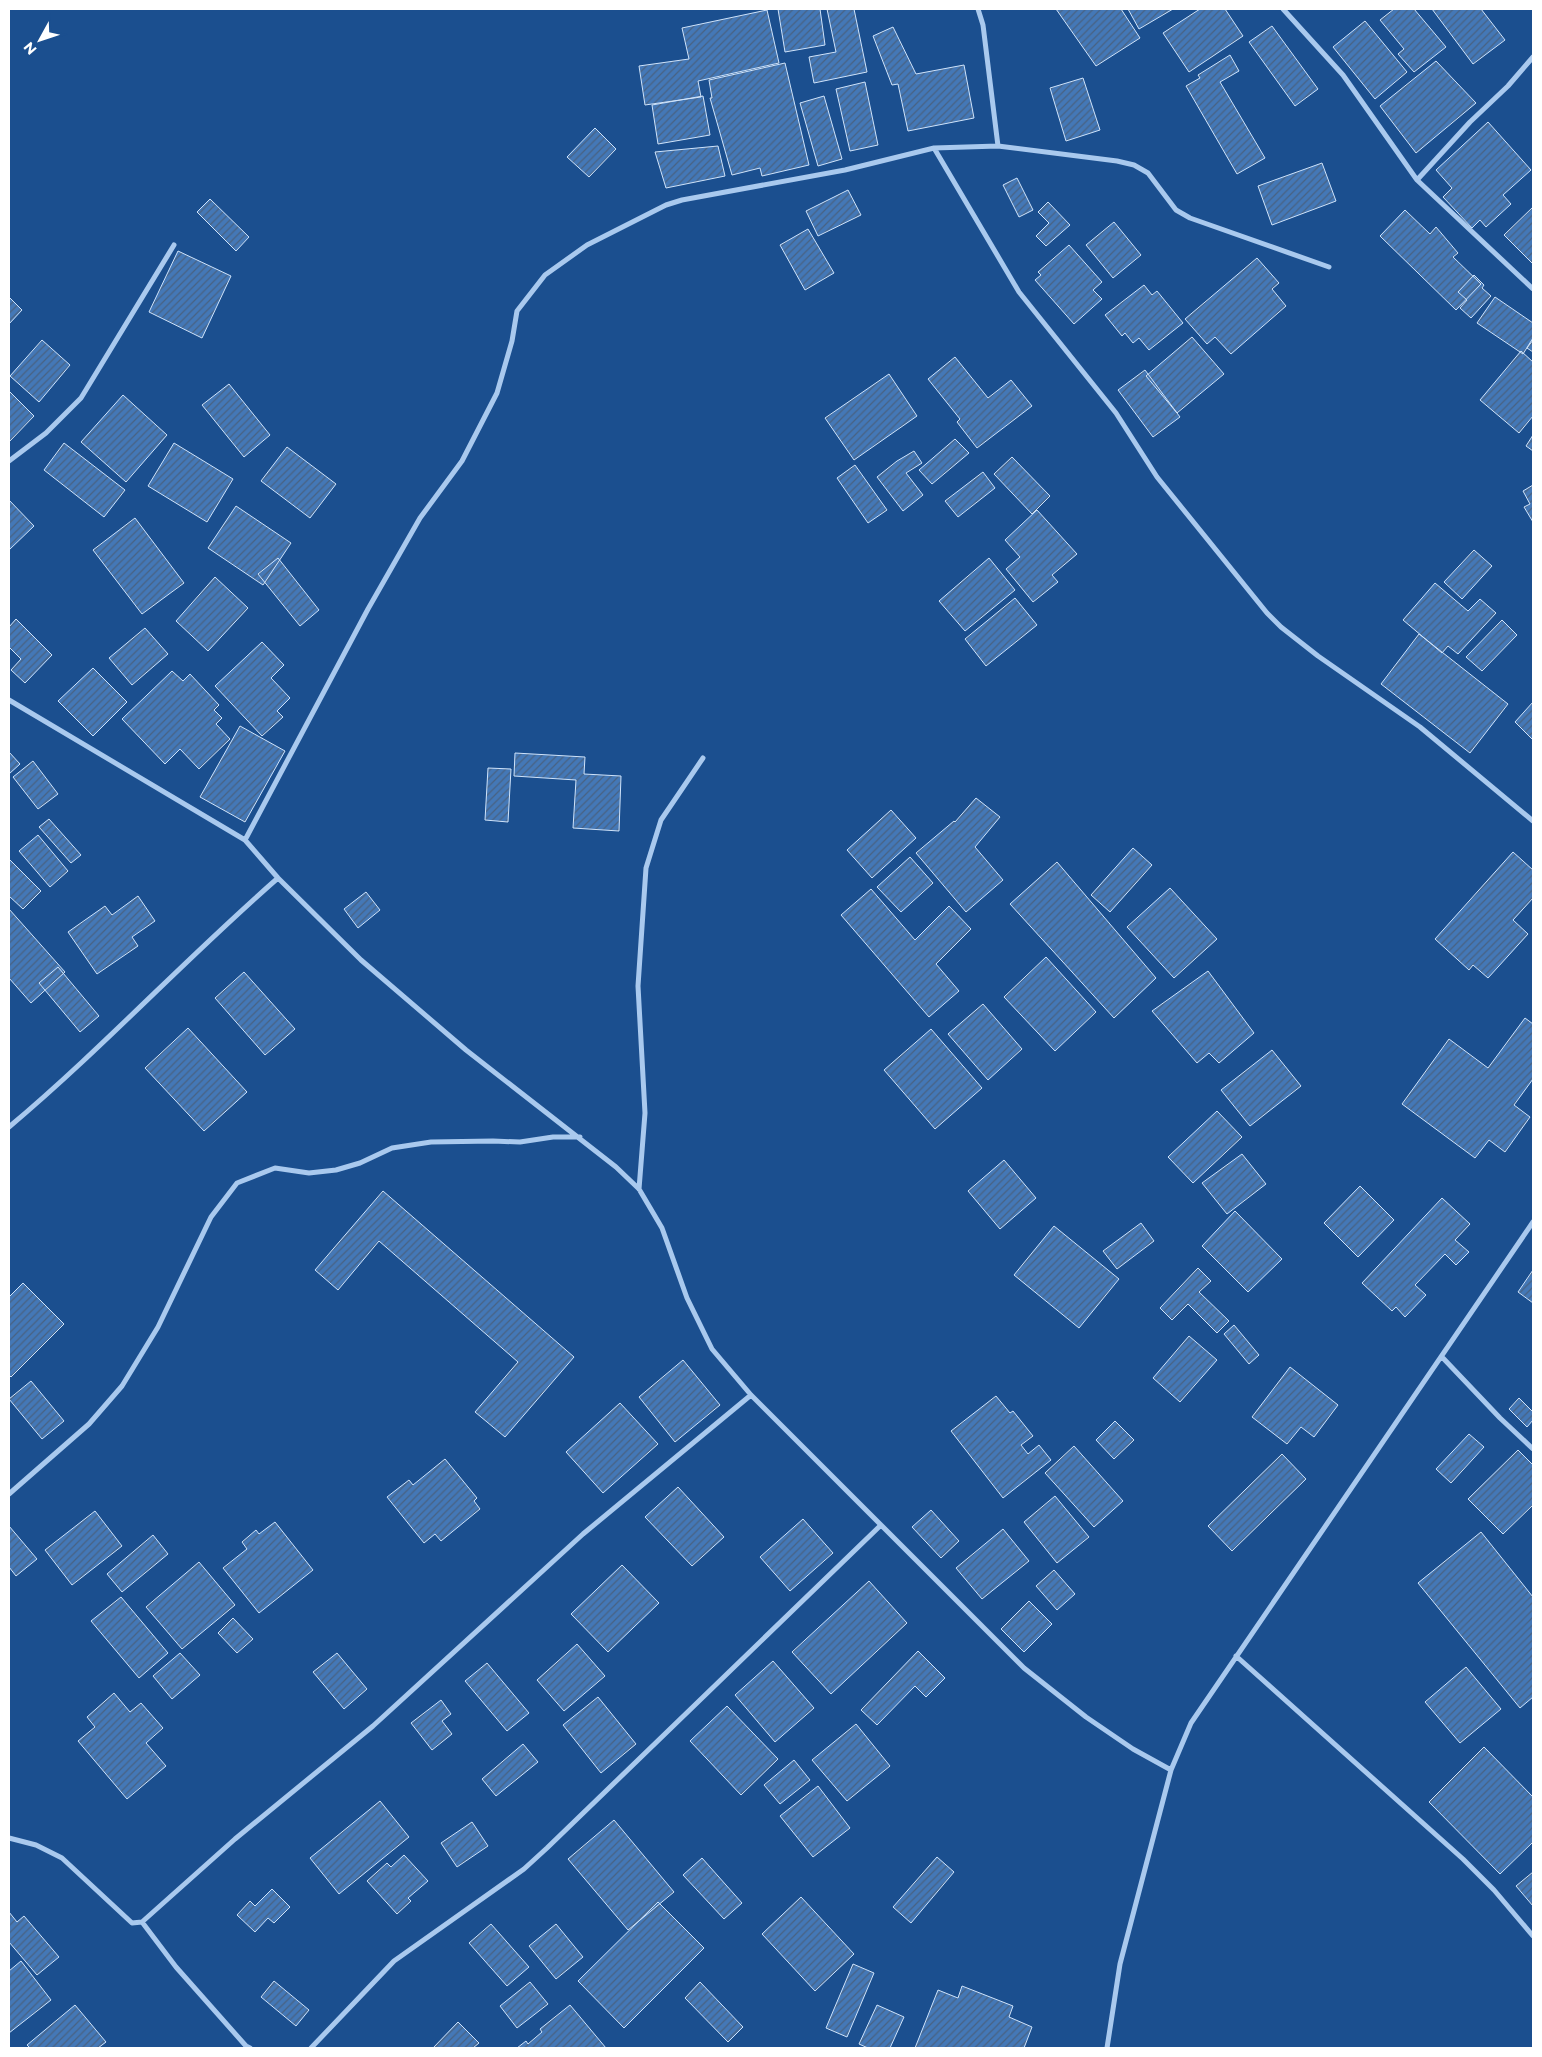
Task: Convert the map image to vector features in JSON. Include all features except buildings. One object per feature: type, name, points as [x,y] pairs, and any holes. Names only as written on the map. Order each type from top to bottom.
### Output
[{"type":"street","points":[[978,9],[983,25],[998,146]]},
{"type":"street","points":[[1283,9],[1343,75],[1417,180],[1533,289]]},
{"type":"street","points":[[1417,180],[1470,122],[1508,86],[1533,57]]},
{"type":"street","points":[[244,840],[368,609],[420,518],[462,461],[497,393],[512,341],[517,311],[545,275],[588,245],[666,205],[691,198],[845,170],[934,148],[998,146],[1117,161],[1134,165],[1148,173],[1176,210],[1190,218],[1329,267]]},
{"type":"street","points":[[934,148],[1019,292],[1116,413],[1157,477],[1280,628],[1420,727],[1533,821]]},
{"type":"street","points":[[9,461],[46,433],[81,398],[174,244]]},
{"type":"street","points":[[9,700],[244,840],[278,878],[368,967],[474,1056],[616,1166],[639,1189],[662,1228],[687,1298],[712,1350],[751,1395],[1024,1668],[1086,1717],[1133,1749],[1171,1770]]},
{"type":"street","points":[[639,1189],[644,1113],[638,986],[646,868],[661,820],[703,758]]},
{"type":"street","points":[[9,1127],[52,1091],[221,928],[278,878]]},
{"type":"street","points":[[9,1494],[90,1424],[122,1386],[158,1327],[211,1217],[237,1183],[275,1168],[309,1173],[336,1170],[360,1163],[392,1148],[431,1142],[520,1142],[553,1137],[580,1138]]},
{"type":"street","points":[[1107,2048],[1120,1964],[1171,1770],[1191,1723],[1533,1222]]},
{"type":"street","points":[[1442,1357],[1500,1418],[1533,1449]]},
{"type":"street","points":[[9,1838],[36,1845],[62,1858],[132,1923],[142,1922],[235,1839],[373,1726],[583,1534],[751,1395]]},
{"type":"street","points":[[311,2048],[394,1961],[524,1870],[548,1848],[881,1525]]},
{"type":"street","points":[[1236,1656],[1463,1860],[1494,1890],[1533,1936]]},
{"type":"street","points":[[142,1922],[176,1967],[246,2046],[250,2048]]}]
